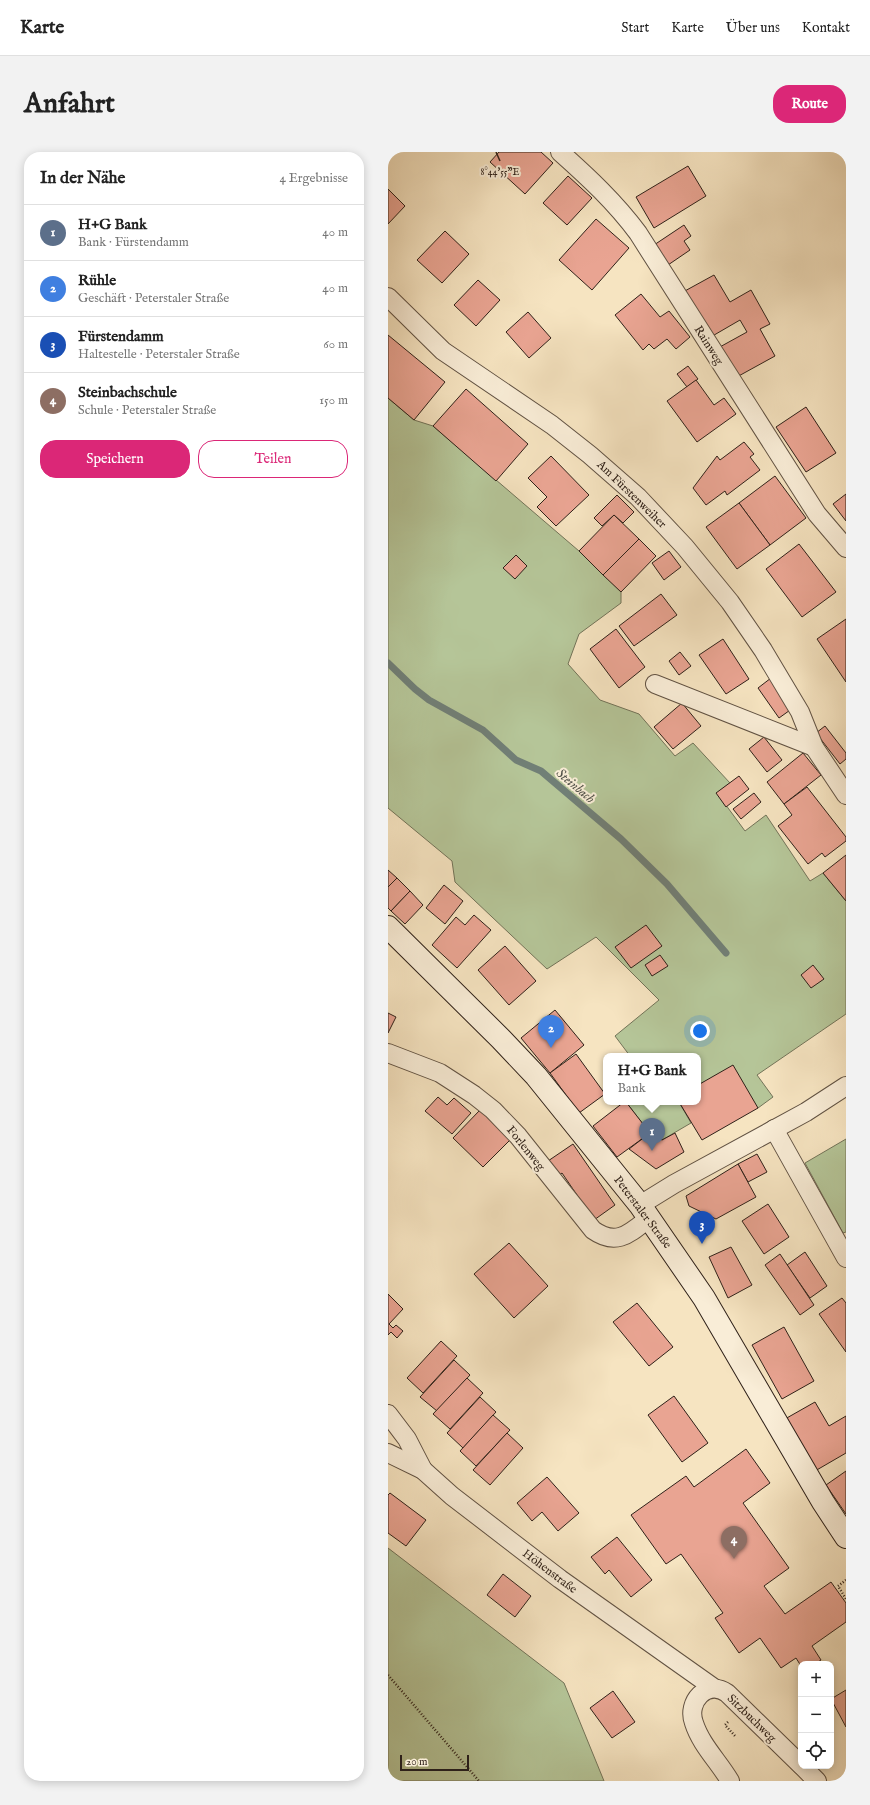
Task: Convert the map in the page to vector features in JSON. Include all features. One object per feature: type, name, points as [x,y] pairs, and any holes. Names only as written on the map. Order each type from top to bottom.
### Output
[{"type":"main road","name":"Peterstaler Straße","points":[[388,927],[501,1039],[536,1076],[645,1211],[704,1298],[823,1502],[846,1537]]},
{"type":"street","name":"Rainweg","points":[[560,152],[620,209],[638,233],[817,514],[846,548]]},
{"type":"street","name":"Am Fürstenweiher","points":[[388,297],[443,352],[552,426],[590,455],[638,497],[684,547],[730,602],[763,650],[800,712],[814,748],[846,794]]},
{"type":"street","points":[[655,684],[814,748]]},
{"type":"street","name":"Forlenweg","points":[[388,1052],[440,1073],[474,1095],[493,1110],[518,1136],[593,1230],[602,1236],[611,1238],[619,1238],[630,1232],[645,1211],[674,1184],[821,1103],[846,1086]]},
{"type":"street","points":[[774,1129],[846,1258]]},
{"type":"street","points":[[388,1414],[407,1439],[423,1470]]},
{"type":"street","name":"Höhenstraße","points":[[388,1453],[423,1470],[452,1496],[560,1579],[714,1688]]},
{"type":"street","name":"Sitzbuchweg","points":[[730,1781],[702,1740],[693,1722],[692,1714],[696,1700],[700,1695],[714,1688],[718,1688],[727,1693],[798,1763]]},
{"type":"street","name":"Sitzbuchweg","points":[[804,1769],[817,1781]]},
{"type":"path","points":[[846,1580],[838,1586],[846,1599]]},
{"type":"path","points":[[388,1676],[479,1781]]},
{"type":"path","points":[[725,1725],[735,1736]]},
{"type":"green space","points":[[388,398],[414,420],[433,426],[579,551],[621,592],[621,603],[579,634],[568,664],[600,700],[639,714],[675,756],[693,743],[730,783],[717,793],[745,831],[766,815],[810,881],[823,873],[846,901],[846,1014],[757,1075],[773,1097],[758,1108],[701,1086],[701,1053],[628,1053],[615,1036],[659,1000],[596,937],[547,969],[455,882],[452,861],[388,808]]},
{"type":"green space","points":[[628,1105],[681,1105],[691,1123],[662,1140],[650,1133]]},
{"type":"green space","points":[[846,1139],[846,1232],[843,1233],[805,1163]]},
{"type":"green space","points":[[388,1548],[564,1683],[604,1781],[388,1781]]},
{"type":"building","points":[[499,152],[541,152],[553,163],[525,194],[490,162]]},
{"type":"building","points":[[688,166],[706,196],[654,228],[636,197]]},
{"type":"building","points":[[568,176],[592,198],[567,225],[543,203]]},
{"type":"building","points":[[388,189],[405,206],[388,224]]},
{"type":"building","points":[[596,219],[629,248],[592,290],[559,260]]},
{"type":"building","points":[[684,225],[691,236],[684,241],[690,250],[668,265],[654,245]]},
{"type":"building","points":[[445,231],[469,254],[442,283],[417,260]]},
{"type":"building","points":[[714,275],[730,302],[751,290],[770,324],[760,329],[775,356],[735,378],[718,348],[747,332],[740,320],[709,338],[683,292]]},
{"type":"building","points":[[478,280],[500,300],[476,326],[454,305]]},
{"type":"building","points":[[641,294],[660,317],[669,311],[690,337],[676,349],[667,339],[654,349],[649,344],[643,350],[615,315]]},
{"type":"building","points":[[528,312],[551,338],[529,358],[506,332]]},
{"type":"building","points":[[388,335],[445,382],[414,420],[388,398]]},
{"type":"building","points":[[688,366],[698,379],[687,387],[677,374]]},
{"type":"building","points":[[696,380],[714,405],[724,398],[736,414],[697,442],[667,401]]},
{"type":"building","points":[[466,389],[528,444],[496,481],[433,426]]},
{"type":"building","points":[[806,407],[836,453],[806,472],[776,427]]},
{"type":"building","points":[[744,442],[754,454],[750,457],[760,470],[727,495],[725,491],[706,505],[693,488],[717,456],[720,460]]},
{"type":"building","points":[[551,456],[589,495],[556,526],[537,507],[547,497],[528,478]]},
{"type":"building","points":[[775,476],[806,518],[770,545],[739,503]]},
{"type":"building","points":[[846,494],[846,521],[833,504]]},
{"type":"building","points":[[617,495],[634,512],[623,523],[614,515],[602,526],[594,518]]},
{"type":"building","points":[[739,503],[770,545],[737,569],[706,527]]},
{"type":"building","points":[[614,515],[639,539],[603,575],[579,551]]},
{"type":"building","points":[[639,539],[656,556],[621,592],[603,575]]},
{"type":"building","points":[[799,544],[836,592],[802,617],[766,569]]},
{"type":"building","points":[[669,551],[681,567],[664,580],[652,563]]},
{"type":"building","points":[[516,555],[527,566],[515,579],[503,568]]},
{"type":"building","points":[[661,594],[677,615],[634,646],[619,626]]},
{"type":"building","points":[[846,619],[846,682],[817,639]]},
{"type":"building","points":[[616,629],[645,667],[619,688],[590,649]]},
{"type":"building","points":[[723,639],[749,679],[726,694],[699,655]]},
{"type":"building","points":[[680,652],[691,666],[679,675],[669,661]]},
{"type":"building","points":[[771,678],[793,708],[779,718],[758,688]]},
{"type":"building","points":[[682,703],[701,726],[673,749],[654,727]]},
{"type":"building","points":[[825,726],[846,753],[846,759],[840,764],[816,733]]},
{"type":"building","points":[[764,737],[782,760],[767,772],[749,749]]},
{"type":"building","points":[[803,753],[821,775],[784,804],[767,782]]},
{"type":"building","points":[[739,776],[749,789],[726,807],[716,793]]},
{"type":"building","points":[[807,787],[846,837],[846,841],[825,857],[822,853],[808,864],[778,826],[792,815],[784,804]]},
{"type":"building","points":[[754,793],[761,802],[741,819],[733,809]]},
{"type":"building","points":[[846,855],[846,901],[823,873]]},
{"type":"building","points":[[388,870],[397,878],[388,887]]},
{"type":"building","points":[[397,878],[410,891],[391,911],[388,908],[388,887]]},
{"type":"building","points":[[444,885],[463,901],[445,924],[426,908]]},
{"type":"building","points":[[410,891],[423,905],[405,924],[391,911]]},
{"type":"building","points":[[474,915],[491,930],[457,968],[432,945],[456,917],[465,925]]},
{"type":"building","points":[[646,925],[662,946],[631,968],[615,947]]},
{"type":"building","points":[[505,946],[536,981],[509,1005],[478,970]]},
{"type":"building","points":[[660,955],[668,966],[652,976],[645,965]]},
{"type":"building","points":[[813,965],[824,979],[811,988],[801,975]]},
{"type":"building","points":[[555,1010],[584,1045],[550,1073],[521,1038]]},
{"type":"building","points":[[388,1013],[396,1017],[388,1033]]},
{"type":"building","points":[[576,1054],[603,1091],[603,1095],[579,1113],[550,1073]]},
{"type":"building","points":[[733,1065],[758,1108],[702,1140],[681,1105],[701,1105],[701,1083]]},
{"type":"building","points":[[438,1097],[447,1105],[454,1098],[471,1113],[452,1134],[425,1111]]},
{"type":"building","points":[[620,1105],[628,1105],[650,1133],[617,1157],[593,1126]]},
{"type":"building","points":[[480,1110],[510,1140],[483,1167],[453,1138]]},
{"type":"building","points":[[650,1133],[662,1140],[675,1133],[684,1152],[656,1169],[629,1149]]},
{"type":"building","points":[[573,1144],[615,1205],[594,1220],[562,1173],[558,1176],[548,1161]]},
{"type":"building","points":[[757,1154],[767,1172],[748,1182],[738,1164]]},
{"type":"building","points":[[738,1164],[756,1197],[716,1219],[689,1206],[686,1196]]},
{"type":"building","points":[[768,1204],[789,1237],[764,1254],[742,1221]]},
{"type":"building","points":[[509,1243],[548,1286],[514,1318],[474,1274]]},
{"type":"building","points":[[731,1247],[752,1285],[728,1298],[709,1257]]},
{"type":"building","points":[[805,1252],[827,1286],[810,1298],[787,1265]]},
{"type":"building","points":[[780,1254],[814,1305],[800,1315],[765,1265]]},
{"type":"building","points":[[388,1294],[403,1309],[389,1324],[393,1328],[396,1325],[403,1331],[397,1338],[391,1332],[388,1335]]},
{"type":"building","points":[[842,1298],[846,1303],[846,1352],[819,1314]]},
{"type":"building","points":[[637,1303],[673,1347],[649,1366],[613,1322]]},
{"type":"building","points":[[784,1327],[814,1381],[782,1399],[752,1345]]},
{"type":"building","points":[[441,1341],[457,1356],[423,1393],[407,1378]]},
{"type":"building","points":[[454,1360],[470,1375],[437,1411],[420,1397]]},
{"type":"building","points":[[467,1378],[483,1393],[450,1429],[433,1414]]},
{"type":"building","points":[[674,1396],[708,1443],[682,1462],[648,1415]]},
{"type":"building","points":[[480,1397],[496,1412],[463,1448],[447,1433]]},
{"type":"building","points":[[815,1402],[829,1426],[846,1416],[846,1453],[815,1471],[785,1419]]},
{"type":"building","points":[[493,1415],[510,1430],[476,1466],[460,1451]]},
{"type":"building","points":[[507,1433],[523,1448],[490,1485],[473,1470]]},
{"type":"building","points":[[746,1449],[770,1483],[743,1503],[789,1568],[764,1586],[785,1614],[831,1582],[846,1603],[846,1622],[812,1646],[821,1660],[798,1661],[796,1658],[781,1668],[760,1638],[739,1653],[715,1618],[723,1613],[681,1554],[666,1564],[631,1515],[686,1476],[694,1487]]},
{"type":"building","points":[[846,1471],[846,1514],[826,1485]]},
{"type":"building","points":[[547,1477],[579,1513],[558,1531],[542,1512],[532,1521],[517,1503]]},
{"type":"building","points":[[390,1493],[426,1520],[406,1546],[388,1533],[388,1495]]},
{"type":"building","points":[[617,1537],[652,1580],[631,1597],[609,1570],[605,1574],[591,1557]]},
{"type":"building","points":[[503,1574],[531,1596],[515,1617],[487,1595]]},
{"type":"building","points":[[846,1690],[846,1727],[834,1705],[834,1697]]},
{"type":"building","points":[[613,1691],[635,1722],[612,1738],[590,1708]]},
{"type":"waterway","name":"Steinbach","points":[[388,663],[415,689],[429,700],[483,730],[516,760],[541,771],[621,839],[667,884],[726,953]]},
{"type":"place","name":"Rühle","points":[[551,1048]]},
{"type":"place","name":"H+G Bank","points":[[652,1151]]},
{"type":"place","name":"Fürstendamm","points":[[702,1244]]},
{"type":"place","name":"Steinbachschule","points":[[734,1559]]}]
